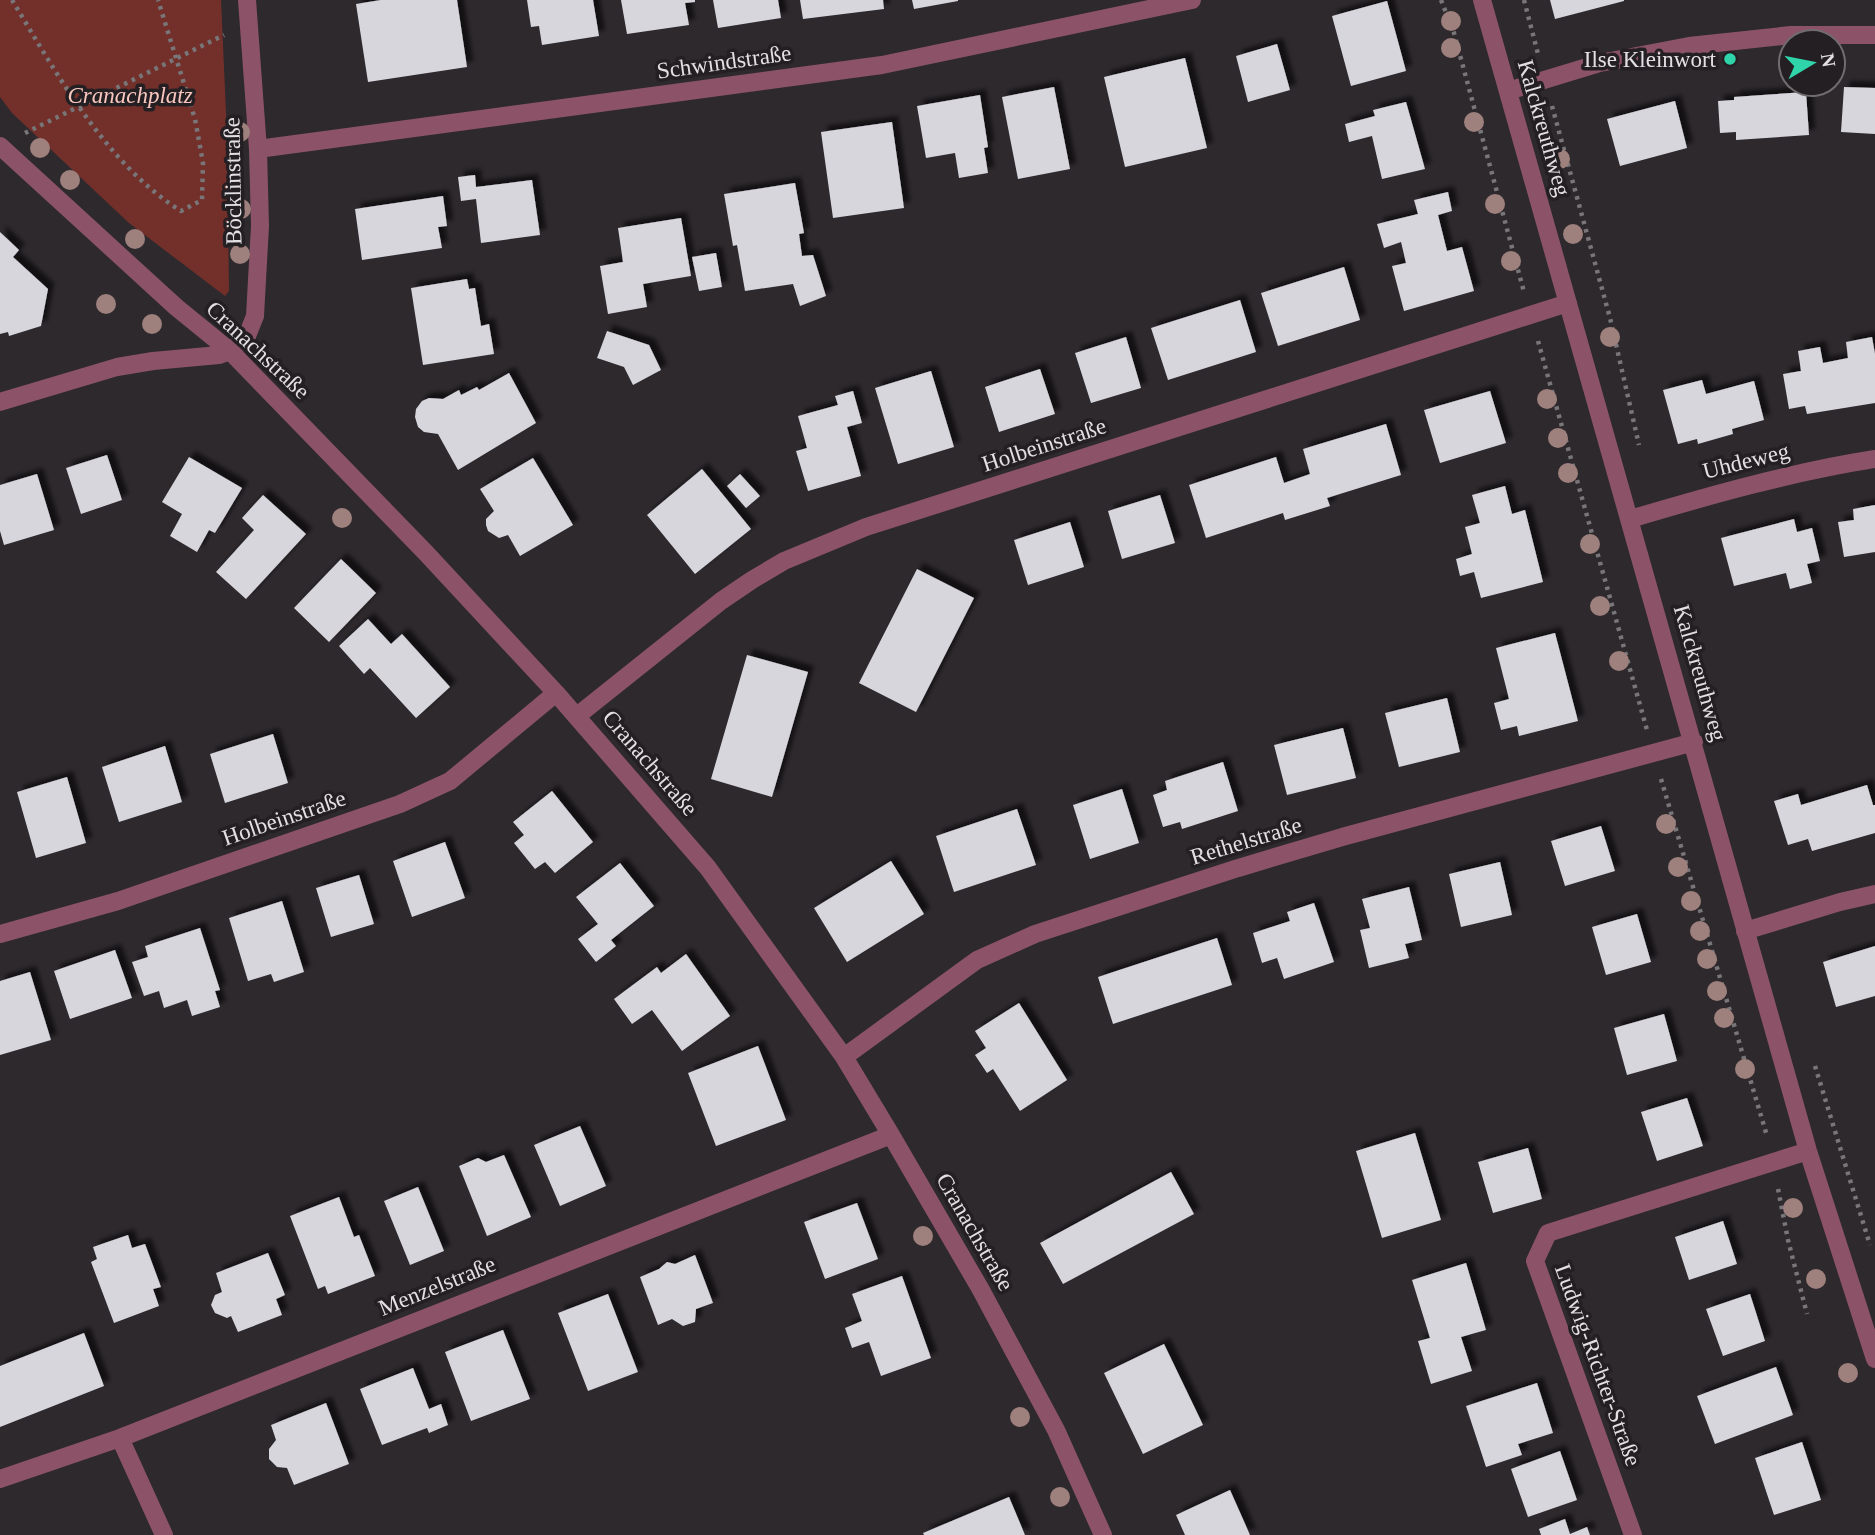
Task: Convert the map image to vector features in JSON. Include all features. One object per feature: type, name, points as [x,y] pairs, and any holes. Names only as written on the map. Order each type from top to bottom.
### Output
[{"type":"street","name":"Böcklinstraße","points":[[230,351],[247,336],[255,316],[260,226],[258,149],[247,0]]},
{"type":"street","name":"Schwindstraße","points":[[258,149],[881,65],[1192,0]]},
{"type":"street","name":"Kalckreuthweg","points":[[1482,0],[1808,1151],[1874,1351]]},
{"type":"street","points":[[1508,91],[1600,63],[1689,46],[1791,36],[1875,34]]},
{"type":"street","name":"Cranachstraße","points":[[0,146],[176,307],[230,351],[426,553],[578,716],[708,868],[844,1057],[891,1135],[981,1290],[1056,1430],[1103,1535]]},
{"type":"street","name":"Holbeinstraße","points":[[578,716],[721,601],[762,573],[816,547],[866,527],[1568,303]]},
{"type":"street","points":[[0,402],[117,367],[206,357],[230,351]]},
{"type":"street","name":"Uhdeweg","points":[[1630,519],[1802,472],[1875,459]]},
{"type":"street","name":"Holbeinstraße","points":[[0,934],[118,901],[400,804],[450,781],[556,693]]},
{"type":"street","name":"Rethelstraße","points":[[844,1057],[977,960],[1035,934],[1342,837],[1694,742]]},
{"type":"street","points":[[1745,932],[1840,902],[1875,894]]},
{"type":"street","name":"Menzelstraße","points":[[0,1479],[120,1438],[891,1135]]},
{"type":"street","name":"Ludwig-Richter-Straße","points":[[1633,1535],[1535,1261],[1548,1233],[1808,1151]]},
{"type":"street","points":[[120,1438],[164,1535]]},
{"type":"path","points":[[12,0],[58,76],[123,163],[156,196],[181,211],[202,201],[203,163],[195,119],[158,0]]},
{"type":"path","points":[[1441,0],[1454,33],[1522,284]]},
{"type":"path","points":[[1524,0],[1538,54]]},
{"type":"path","points":[[23,134],[250,23]]},
{"type":"path","points":[[1552,106],[1610,317],[1640,451]]},
{"type":"path","points":[[1539,345],[1647,729]]},
{"type":"path","points":[[1662,782],[1769,1144]]},
{"type":"path","points":[[1814,1062],[1871,1249]]},
{"type":"path","points":[[1777,1186],[1787,1240],[1807,1314]]},
{"type":"green space","name":"Cranachplatz","points":[[0,0],[221,0],[227,135],[229,291],[225,296],[129,223],[12,113],[0,97]]},
{"type":"building","points":[[381,0],[457,0],[467,67],[368,82],[356,4]]},
{"type":"building","points":[[527,0],[593,0],[599,36],[542,45],[539,26],[531,27]]},
{"type":"building","points":[[621,0],[695,2],[685,3],[689,25],[627,34]]},
{"type":"building","points":[[713,0],[778,0],[781,18],[718,28]]},
{"type":"building","points":[[800,0],[883,0],[884,9],[803,19]]},
{"type":"building","points":[[912,0],[958,0],[958,1],[914,9]]},
{"type":"building","points":[[1550,0],[1624,0],[1624,1],[1555,19]]},
{"type":"building","points":[[1387,1],[1406,71],[1351,86],[1332,16]]},
{"type":"building","points":[[1277,44],[1290,90],[1248,102],[1236,56]]},
{"type":"building","points":[[1185,58],[1207,148],[1125,167],[1104,77]]},
{"type":"building","points":[[1054,87],[1070,169],[1018,179],[1002,97]]},
{"type":"building","points":[[1847,87],[1875,88],[1875,134],[1841,132],[1843,98],[1847,98]]},
{"type":"building","points":[[1777,94],[1777,98],[1806,98],[1809,135],[1736,140],[1736,132],[1720,133],[1718,101],[1734,100],[1734,97]]},
{"type":"building","points":[[980,95],[988,147],[984,148],[988,173],[959,178],[955,153],[926,158],[917,106]]},
{"type":"building","points":[[1675,101],[1687,148],[1620,166],[1607,119]]},
{"type":"building","points":[[1406,102],[1425,169],[1382,179],[1372,136],[1349,142],[1345,124],[1375,116],[1373,110]]},
{"type":"building","points":[[892,122],[904,208],[833,218],[821,132]]},
{"type":"building","points":[[475,175],[476,187],[532,180],[540,235],[481,243],[476,199],[461,201],[458,177]]},
{"type":"building","points":[[795,183],[804,233],[799,234],[802,256],[813,255],[826,296],[800,306],[793,284],[745,291],[737,245],[733,246],[724,194]]},
{"type":"building","points":[[1448,192],[1452,211],[1438,215],[1447,251],[1462,247],[1474,291],[1404,311],[1392,266],[1406,263],[1401,242],[1384,248],[1377,224],[1418,214],[1414,200]]},
{"type":"building","points":[[443,196],[447,226],[438,227],[442,248],[362,260],[355,209]]},
{"type":"building","points":[[681,218],[691,276],[643,284],[647,307],[608,314],[600,266],[623,262],[618,228]]},
{"type":"building","points":[[0,232],[19,250],[13,257],[48,289],[41,326],[9,336],[8,332],[0,334]]},
{"type":"building","points":[[716,253],[722,287],[699,291],[692,257]]},
{"type":"building","points":[[1344,267],[1360,320],[1278,346],[1261,293]]},
{"type":"building","points":[[467,279],[469,289],[475,288],[481,326],[489,324],[494,354],[423,365],[411,288]]},
{"type":"building","points":[[1240,300],[1256,352],[1168,380],[1151,328]]},
{"type":"building","points":[[607,331],[649,345],[661,370],[633,385],[624,367],[597,358]]},
{"type":"building","points":[[1126,337],[1141,388],[1091,403],[1075,353]]},
{"type":"building","points":[[1872,337],[1875,354],[1875,403],[1807,414],[1805,406],[1789,409],[1783,374],[1801,371],[1798,351],[1820,347],[1823,363],[1848,358],[1846,342]]},
{"type":"building","points":[[1040,369],[1055,414],[999,432],[985,387]]},
{"type":"building","points":[[931,371],[954,447],[898,464],[875,388]]},
{"type":"building","points":[[509,373],[536,423],[458,470],[438,434],[424,432],[418,427],[416,409],[422,401],[429,398],[443,399],[459,390],[461,395],[477,387],[479,390]]},
{"type":"building","points":[[1702,380],[1706,394],[1754,381],[1764,420],[1732,429],[1733,434],[1698,444],[1697,439],[1678,444],[1663,390]]},
{"type":"building","points":[[853,391],[862,423],[847,427],[861,476],[808,491],[796,451],[807,448],[798,416],[838,405],[835,396]]},
{"type":"building","points":[[1490,391],[1506,443],[1440,463],[1424,410]]},
{"type":"building","points":[[1386,424],[1401,475],[1327,498],[1330,506],[1285,520],[1283,513],[1206,538],[1189,485],[1276,457],[1284,483],[1310,474],[1303,449]]},
{"type":"building","points":[[107,455],[122,500],[81,514],[66,468]]},
{"type":"building","points":[[189,457],[242,488],[215,533],[209,530],[197,552],[170,536],[182,514],[162,502]]},
{"type":"building","points":[[533,458],[573,525],[520,556],[508,535],[499,538],[488,531],[486,519],[494,511],[480,489]]},
{"type":"building","points":[[702,469],[751,529],[695,574],[647,515]]},
{"type":"building","points":[[37,474],[54,530],[4,545],[0,531],[0,485]]},
{"type":"building","points":[[740,474],[760,496],[746,508],[727,486]]},
{"type":"building","points":[[1505,486],[1512,514],[1525,510],[1543,582],[1481,598],[1474,572],[1460,576],[1456,559],[1472,554],[1465,527],[1480,523],[1472,495]]},
{"type":"building","points":[[263,495],[306,534],[246,599],[216,572],[254,530],[242,518]]},
{"type":"building","points":[[1160,495],[1175,543],[1122,559],[1108,511]]},
{"type":"building","points":[[1875,505],[1875,552],[1844,557],[1838,522],[1854,520],[1853,509]]},
{"type":"building","points":[[1794,519],[1797,532],[1812,528],[1820,561],[1807,564],[1812,583],[1790,589],[1786,573],[1734,586],[1721,538]]},
{"type":"building","points":[[1070,522],[1084,567],[1028,585],[1014,540]]},
{"type":"building","points":[[341,559],[376,593],[329,642],[294,608]]},
{"type":"building","points":[[917,569],[974,598],[916,712],[859,683]]},
{"type":"building","points":[[368,619],[391,644],[402,634],[450,687],[416,718],[370,668],[364,674],[339,646]]},
{"type":"building","points":[[1555,633],[1578,721],[1519,736],[1517,726],[1501,730],[1494,703],[1509,699],[1496,648]]},
{"type":"building","points":[[747,655],[808,672],[772,797],[711,779]]},
{"type":"building","points":[[1447,698],[1460,752],[1399,767],[1385,713]]},
{"type":"building","points":[[1343,728],[1356,778],[1287,795],[1274,745]]},
{"type":"building","points":[[273,734],[288,783],[225,803],[210,754]]},
{"type":"building","points":[[165,746],[182,802],[119,822],[102,767]]},
{"type":"building","points":[[1223,762],[1238,811],[1182,829],[1180,822],[1163,827],[1153,795],[1167,790],[1165,781]]},
{"type":"building","points":[[67,777],[86,843],[36,858],[17,792]]},
{"type":"building","points":[[1867,785],[1875,805],[1875,833],[1812,851],[1808,839],[1788,845],[1774,801],[1798,794],[1801,805]]},
{"type":"building","points":[[1122,789],[1139,843],[1090,859],[1073,805]]},
{"type":"building","points":[[552,791],[593,842],[555,873],[545,862],[535,869],[514,843],[524,835],[513,822]]},
{"type":"building","points":[[1017,809],[1036,865],[954,892],[936,836]]},
{"type":"building","points":[[1601,826],[1615,871],[1565,886],[1551,841]]},
{"type":"building","points":[[445,842],[465,898],[412,917],[393,861]]},
{"type":"building","points":[[891,861],[924,914],[847,962],[814,908]]},
{"type":"building","points":[[1500,862],[1512,915],[1461,927],[1449,874]]},
{"type":"building","points":[[620,863],[654,906],[611,940],[616,946],[596,962],[578,939],[598,924],[576,897]]},
{"type":"building","points":[[359,875],[374,924],[331,937],[316,888]]},
{"type":"building","points":[[1409,887],[1422,940],[1405,944],[1409,958],[1369,968],[1360,930],[1370,928],[1362,899]]},
{"type":"building","points":[[282,901],[304,972],[274,982],[271,974],[248,981],[229,918]]},
{"type":"building","points":[[1314,903],[1334,962],[1284,979],[1277,958],[1262,963],[1253,933],[1290,921],[1287,912]]},
{"type":"building","points":[[1637,914],[1651,962],[1606,975],[1592,927]]},
{"type":"building","points":[[200,928],[220,990],[215,991],[220,1007],[192,1016],[187,1000],[164,1008],[159,991],[144,996],[132,962],[148,957],[145,946]]},
{"type":"building","points":[[1217,938],[1232,985],[1113,1024],[1098,977]]},
{"type":"building","points":[[1875,946],[1875,996],[1836,1007],[1823,962]]},
{"type":"building","points":[[115,950],[132,998],[70,1019],[54,971]]},
{"type":"building","points":[[686,954],[730,1016],[682,1051],[652,1010],[632,1024],[614,999],[657,967],[661,973]]},
{"type":"building","points":[[30,972],[51,1040],[0,1055],[0,981]]},
{"type":"building","points":[[1019,1003],[1067,1080],[1020,1111],[993,1069],[987,1073],[975,1055],[986,1048],[975,1031]]},
{"type":"building","points":[[1664,1014],[1677,1061],[1627,1075],[1614,1028]]},
{"type":"building","points":[[758,1046],[786,1120],[716,1146],[688,1073]]},
{"type":"building","points":[[1687,1098],[1703,1146],[1657,1161],[1641,1112]]},
{"type":"building","points":[[580,1126],[606,1186],[560,1206],[534,1145]]},
{"type":"building","points":[[1415,1133],[1441,1220],[1382,1238],[1356,1151]]},
{"type":"building","points":[[1528,1148],[1542,1199],[1493,1213],[1478,1162]]},
{"type":"building","points":[[504,1155],[531,1217],[487,1236],[459,1166],[478,1158],[486,1162]]},
{"type":"building","points":[[1171,1172],[1194,1214],[1063,1284],[1040,1243]]},
{"type":"building","points":[[418,1187],[444,1251],[410,1265],[384,1201]]},
{"type":"building","points":[[339,1197],[354,1237],[359,1235],[375,1276],[328,1294],[325,1286],[318,1289],[290,1216]]},
{"type":"building","points":[[857,1203],[878,1259],[825,1279],[804,1222]]},
{"type":"building","points":[[1723,1221],[1737,1264],[1689,1280],[1675,1237]]},
{"type":"building","points":[[128,1235],[132,1248],[145,1244],[161,1287],[153,1289],[159,1306],[114,1323],[91,1262],[97,1259],[93,1247]]},
{"type":"building","points":[[268,1253],[285,1295],[276,1299],[282,1315],[238,1332],[231,1316],[227,1318],[215,1313],[211,1305],[215,1295],[222,1292],[216,1273]]},
{"type":"building","points":[[695,1255],[713,1303],[696,1309],[695,1322],[683,1326],[672,1319],[658,1325],[640,1277],[659,1269],[667,1262],[675,1264]]},
{"type":"building","points":[[1466,1263],[1486,1330],[1461,1337],[1472,1371],[1431,1384],[1418,1341],[1430,1338],[1412,1280]]},
{"type":"building","points":[[902,1276],[931,1358],[881,1376],[869,1342],[852,1348],[845,1328],[862,1321],[852,1294]]},
{"type":"building","points":[[608,1294],[638,1372],[588,1391],[558,1313]]},
{"type":"building","points":[[1750,1294],[1765,1341],[1723,1356],[1706,1309]]},
{"type":"building","points":[[503,1330],[530,1399],[471,1421],[445,1352]]},
{"type":"building","points":[[84,1333],[104,1386],[0,1427],[0,1366]]},
{"type":"building","points":[[1164,1344],[1203,1425],[1143,1454],[1104,1373]]},
{"type":"building","points":[[1776,1367],[1793,1415],[1715,1444],[1697,1396]]},
{"type":"building","points":[[413,1368],[429,1409],[441,1404],[448,1425],[429,1433],[427,1428],[382,1445],[360,1389]]},
{"type":"building","points":[[1537,1383],[1553,1433],[1518,1444],[1522,1455],[1486,1467],[1466,1406]]},
{"type":"building","points":[[326,1403],[349,1464],[294,1485],[287,1468],[277,1467],[269,1459],[269,1449],[276,1440],[271,1425]]},
{"type":"building","points":[[1802,1442],[1821,1500],[1774,1515],[1755,1458]]},
{"type":"building","points":[[1560,1451],[1577,1500],[1528,1517],[1511,1469]]},
{"type":"building","points":[[1230,1490],[1250,1535],[1185,1535],[1176,1515]]},
{"type":"building","points":[[1009,1497],[1025,1535],[923,1533]]},
{"type":"building","points":[[1565,1519],[1570,1534],[1587,1527],[1590,1535],[1541,1535],[1539,1529]]},
{"type":"place","name":"Ilse Kleinwort","points":[[1730,59]]}]
